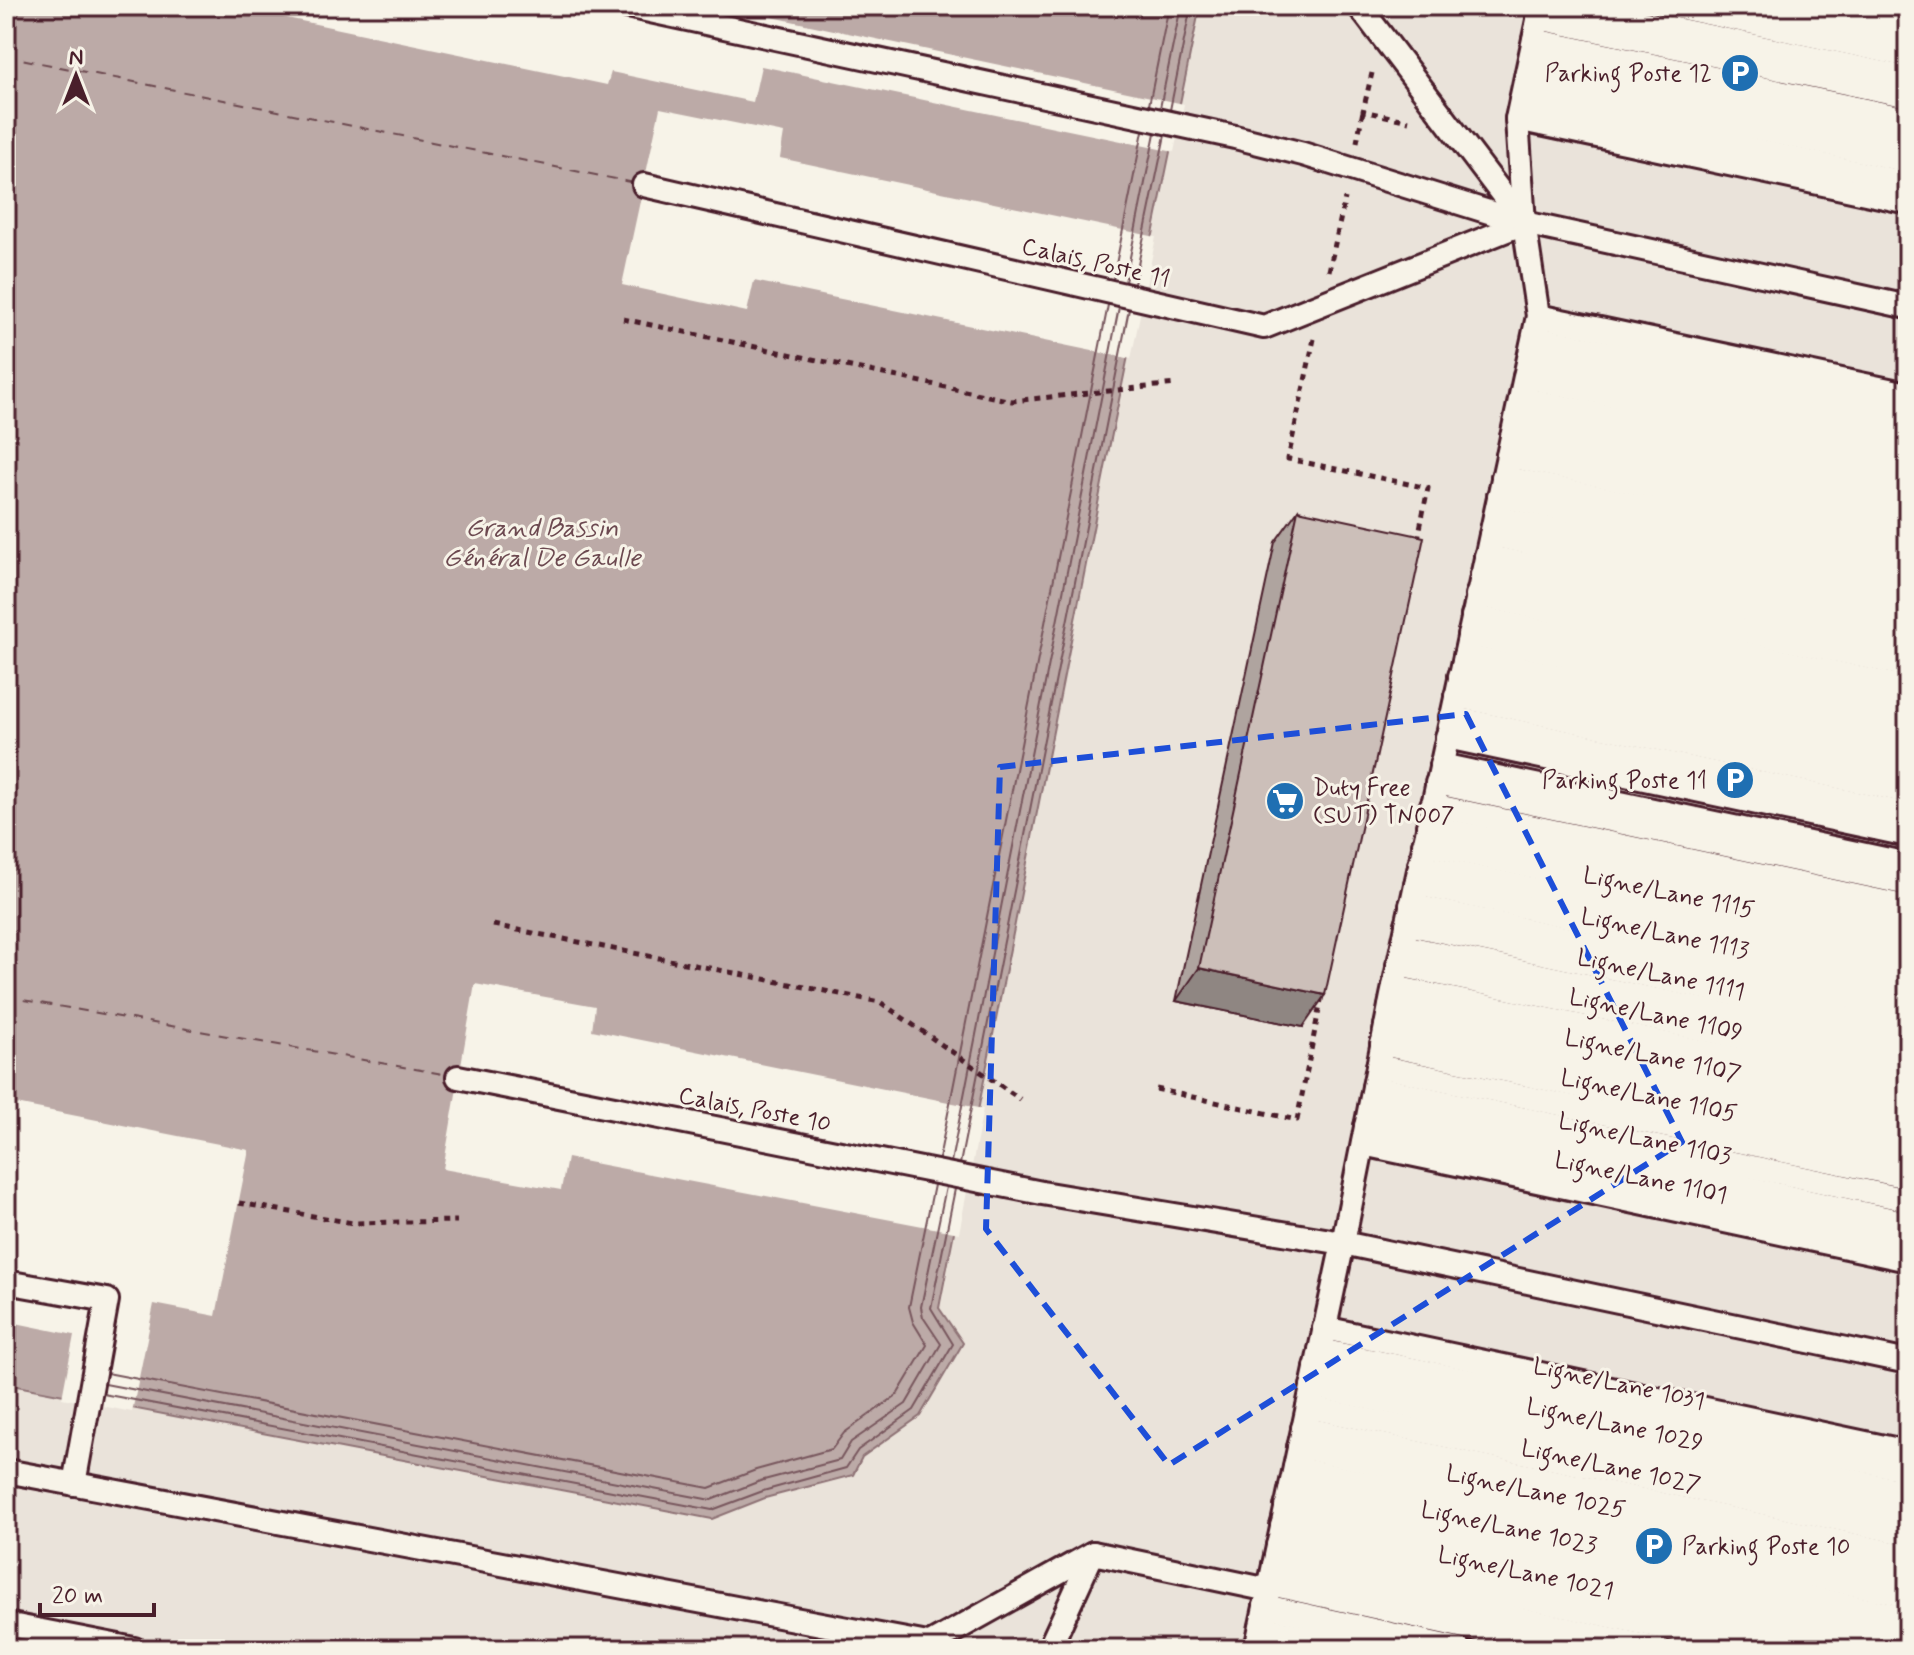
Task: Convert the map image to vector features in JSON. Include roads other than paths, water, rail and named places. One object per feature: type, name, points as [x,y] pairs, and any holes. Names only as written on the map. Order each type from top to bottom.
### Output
[{"type":"lane","points":[[627,6],[1235,137],[1303,154],[1524,223],[1908,307]]},
{"type":"lane","points":[[1359,6],[1524,223]]},
{"type":"lane","points":[[1566,6],[1908,78]]},
{"type":"lane","points":[[1674,6],[1908,56]]},
{"type":"lane","points":[[1769,6],[1908,36]]},
{"type":"lane","points":[[1863,6],[1908,16]]},
{"type":"lane","points":[[1362,1649],[1289,1493],[1493,526],[1524,223],[1530,60]]},
{"type":"lane","points":[[1530,60],[1908,96]]},
{"type":"lane","points":[[1530,60],[1908,119]]},
{"type":"lane","points":[[1530,60],[1908,140]]},
{"type":"lane","points":[[1530,60],[1908,161]]},
{"type":"lane","points":[[1530,60],[1908,183]]},
{"type":"lane","points":[[1530,60],[1908,202]]},
{"type":"lane","name":"Calais, Poste 11","points":[[644,185],[1264,327],[1524,223]]},
{"type":"lane","points":[[1493,526],[1908,394]]},
{"type":"lane","points":[[1493,526],[1908,415]]},
{"type":"lane","points":[[1493,526],[1908,436]]},
{"type":"lane","points":[[1493,526],[1908,457]]},
{"type":"lane","points":[[1493,526],[1908,478]]},
{"type":"lane","points":[[1493,526],[1908,499]]},
{"type":"lane","points":[[1493,526],[1908,520]]},
{"type":"lane","points":[[1493,526],[1908,541]]},
{"type":"lane","points":[[1493,526],[1908,562]]},
{"type":"lane","points":[[1493,526],[1908,583]]},
{"type":"lane","points":[[1493,526],[1908,604]]},
{"type":"lane","points":[[1493,526],[1908,625]]},
{"type":"lane","points":[[1493,526],[1908,645]]},
{"type":"lane","points":[[1493,526],[1908,666]]},
{"type":"lane","points":[[1493,526],[1908,688]]},
{"type":"lane","points":[[1493,526],[1908,709]]},
{"type":"lane","points":[[1493,526],[1908,729]]},
{"type":"lane","points":[[1493,526],[1908,750]]},
{"type":"lane","points":[[1493,526],[1908,771]]},
{"type":"lane","points":[[1493,526],[1908,792]]},
{"type":"lane","points":[[1493,526],[1908,814]]},
{"type":"lane","points":[[1493,526],[1908,835]]},
{"type":"lane","points":[[1401,955],[1908,864]]},
{"type":"lane","points":[[1401,955],[1908,884]]},
{"type":"lane","points":[[1401,955],[1908,907]]},
{"type":"lane","points":[[1401,955],[1908,927]]},
{"type":"lane","points":[[1401,955],[1908,948]]},
{"type":"lane","points":[[1401,955],[1908,990]]},
{"type":"lane","points":[[1401,955],[1908,1032]]},
{"type":"lane","points":[[1401,955],[1908,1073]]},
{"type":"lane","points":[[1401,955],[1908,1115]]},
{"type":"lane","points":[[1401,955],[1908,1157]]},
{"type":"lane","points":[[1401,955],[1908,1200]]},
{"type":"lane","points":[[1401,955],[1908,1241]]},
{"type":"lane","name":"Ligne/Lane 1115","points":[[1401,955],[1908,969]]},
{"type":"lane","name":"Ligne/Lane 1113","points":[[1401,955],[1908,1011]]},
{"type":"lane","name":"Ligne/Lane 1111","points":[[1401,955],[1908,1053]]},
{"type":"lane","name":"Ligne/Lane 1109","points":[[1401,955],[1908,1094]]},
{"type":"lane","name":"Ligne/Lane 1107","points":[[1401,955],[1908,1136]]},
{"type":"lane","name":"Ligne/Lane 1105","points":[[1401,955],[1908,1177]]},
{"type":"lane","name":"Ligne/Lane 1103","points":[[1401,955],[1480,1129],[1908,1223]]},
{"type":"lane","name":"Ligne/Lane 1101","points":[[1401,955],[1908,1260]]},
{"type":"lane","name":"Calais, Poste 10","points":[[458,1077],[1042,1193],[1343,1243],[1908,1362]]},
{"type":"lane","points":[[6,1282],[107,1300],[74,1484]]},
{"type":"lane","points":[[6,1471],[927,1647],[1093,1553],[1289,1493],[1908,1452]]},
{"type":"lane","name":"Ligne/Lane 1031","points":[[1289,1493],[1908,1470]]},
{"type":"lane","points":[[1289,1493],[1908,1492]]},
{"type":"lane","points":[[1289,1493],[1908,1534]]},
{"type":"lane","points":[[1289,1493],[1908,1576]]},
{"type":"lane","points":[[1289,1493],[1908,1618]]},
{"type":"lane","points":[[1289,1493],[1459,1649]]},
{"type":"lane","points":[[1289,1493],[1564,1649]]},
{"type":"lane","points":[[1289,1493],[1660,1649]]},
{"type":"lane","points":[[1289,1493],[1858,1649]]},
{"type":"lane","name":"Ligne/Lane 1029","points":[[1289,1493],[1908,1513]]},
{"type":"lane","name":"Ligne/Lane 1027","points":[[1289,1493],[1908,1556]]},
{"type":"lane","name":"Ligne/Lane 1025","points":[[1289,1493],[1908,1596]]},
{"type":"lane","name":"Ligne/Lane 1023","points":[[1289,1493],[1908,1639]]},
{"type":"lane","name":"Ligne/Lane 1021","points":[[1289,1493],[1763,1649]]},
{"type":"lane","points":[[1049,1649],[1093,1553]]},
{"type":"lane","points":[[6,1624],[134,1649]]},
{"type":"water","name":"Grand Bassin Général De Gaulle","points":[[6,6],[1200,6],[939,1308],[963,1343],[920,1416],[862,1457],[853,1475],[765,1498],[712,1519],[6,1384]]},
{"type":"place","name":"Parking Poste 12","points":[[1740,73]]},
{"type":"place","name":"Parking Poste 11","points":[[1735,780]]},
{"type":"place","name":"Duty Free (SUT) TN007","points":[[1285,801]]},
{"type":"place","name":"Parking Poste 10","points":[[1654,1546]]}]
